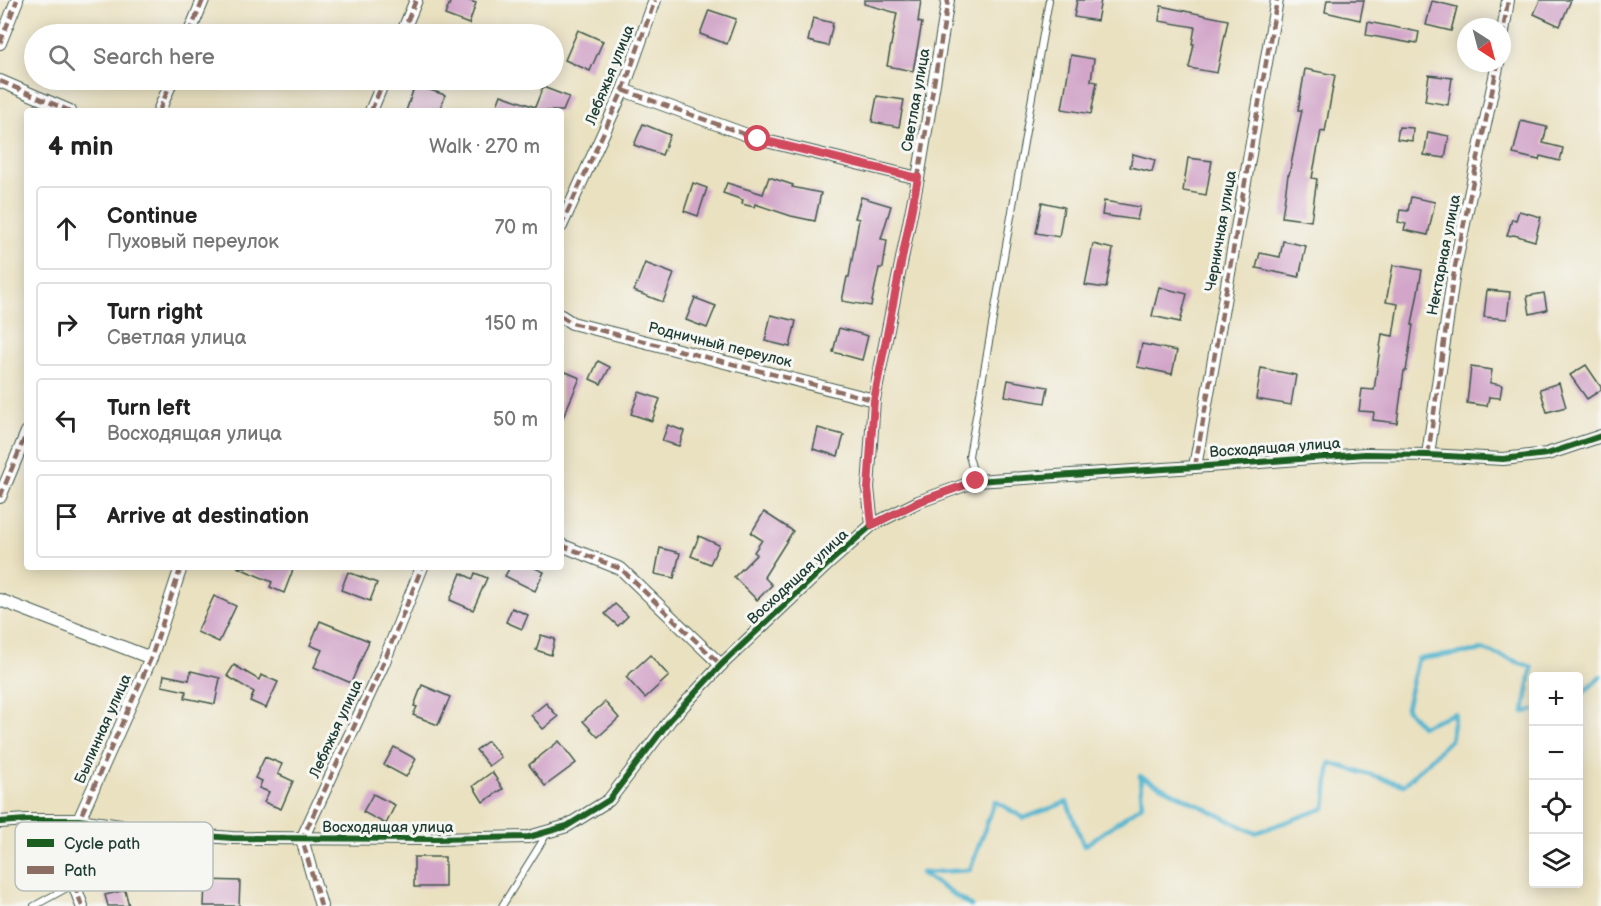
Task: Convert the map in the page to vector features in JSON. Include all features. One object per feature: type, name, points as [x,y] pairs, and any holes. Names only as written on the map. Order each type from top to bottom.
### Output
[{"type":"street","points":[[0,43],[17,0]]},
{"type":"street","points":[[193,24],[203,0]]},
{"type":"street","points":[[406,24],[416,0]]},
{"type":"street","name":"Лебяжья улица","points":[[564,219],[622,90],[655,0]]},
{"type":"street","name":"Светлая улица","points":[[872,525],[868,488],[874,400],[918,178],[948,0]]},
{"type":"street","name":"Черничная улица","points":[[1196,467],[1277,0]]},
{"type":"street","points":[[1505,18],[1508,0]]},
{"type":"street","name":"Нектарная улица","points":[[1428,455],[1454,271],[1496,72]]},
{"type":"street","points":[[0,81],[63,108]]},
{"type":"street","points":[[160,108],[168,90]]},
{"type":"street","points":[[372,108],[380,90]]},
{"type":"street","points":[[622,90],[758,139],[918,178]]},
{"type":"street","name":"Родничный переулок","points":[[564,317],[572,323],[874,400]]},
{"type":"street","name":"Восходящая улица","points":[[213,836],[302,839],[529,837],[567,826],[609,800],[670,720],[721,665],[872,525],[918,502],[976,481],[1365,454],[1503,459],[1547,454],[1601,436]]},
{"type":"street","points":[[0,497],[24,439]]},
{"type":"street","points":[[564,546],[621,569],[721,665]]},
{"type":"street","name":"Былинная улица","points":[[79,820],[151,658],[180,570]]},
{"type":"street","name":"Лебяжья улица","points":[[302,839],[383,664],[421,570]]},
{"type":"street","points":[[0,600],[151,658]]},
{"type":"street","name":"Восходящая улица","points":[[0,822],[79,820],[93,822]]},
{"type":"street","points":[[302,839],[321,906]]},
{"type":"street","name":"Былинная улица","points":[[77,891],[82,906]]},
{"type":"lane","points":[[976,481],[969,456],[1049,0]]},
{"type":"lane","points":[[502,906],[548,831]]},
{"type":"lane","points":[[34,906],[61,891]]},
{"type":"building","points":[[451,0],[467,0],[476,3],[469,24],[445,15]]},
{"type":"building","points":[[864,0],[921,0],[918,22],[922,23],[913,71],[887,66],[897,13],[864,4]]},
{"type":"building","points":[[1077,0],[1101,0],[1097,21],[1074,17]]},
{"type":"building","points":[[1327,0],[1364,0],[1360,20],[1325,12]]},
{"type":"building","points":[[1540,0],[1571,0],[1560,26],[1534,14]]},
{"type":"building","points":[[1432,1],[1457,7],[1451,31],[1426,25]]},
{"type":"building","points":[[1161,6],[1228,20],[1217,73],[1189,68],[1195,27],[1159,21]]},
{"type":"building","points":[[709,10],[736,19],[727,44],[700,34]]},
{"type":"building","points":[[813,18],[833,23],[828,46],[808,41]]},
{"type":"building","points":[[1368,22],[1419,32],[1417,43],[1366,35]]},
{"type":"building","points":[[578,30],[603,41],[590,71],[565,60]]},
{"type":"building","points":[[1071,55],[1094,59],[1091,81],[1097,82],[1091,114],[1062,109]]},
{"type":"building","points":[[1305,69],[1335,75],[1325,132],[1321,131],[1312,178],[1317,179],[1311,221],[1282,217],[1288,175],[1302,110],[1298,110]]},
{"type":"building","points":[[1429,75],[1452,78],[1448,105],[1425,101]]},
{"type":"building","points":[[413,90],[430,90],[445,95],[441,108],[407,108]]},
{"type":"building","points":[[542,90],[551,90],[569,97],[564,109],[496,108],[501,95],[535,107]]},
{"type":"building","points":[[877,96],[904,100],[899,127],[872,122]]},
{"type":"building","points":[[1521,121],[1547,127],[1543,143],[1563,148],[1560,161],[1540,156],[1539,160],[1513,154]]},
{"type":"building","points":[[643,124],[670,135],[662,155],[634,145]]},
{"type":"building","points":[[1399,127],[1413,128],[1412,141],[1397,139]]},
{"type":"building","points":[[1428,132],[1449,136],[1445,158],[1424,155]]},
{"type":"building","points":[[1133,154],[1155,160],[1152,172],[1130,167]]},
{"type":"building","points":[[1188,158],[1212,161],[1206,195],[1183,191]]},
{"type":"building","points":[[769,177],[793,185],[792,187],[821,193],[815,221],[755,204],[754,207],[742,204],[743,200],[723,193],[727,183],[763,194]]},
{"type":"building","points":[[693,183],[707,188],[698,216],[684,211]]},
{"type":"building","points":[[861,197],[891,206],[881,239],[887,240],[883,268],[879,268],[871,306],[842,301],[847,277],[849,277],[859,219],[855,218]]},
{"type":"building","points":[[1411,197],[1435,202],[1428,235],[1404,230],[1406,224],[1398,222],[1400,210],[1408,211]]},
{"type":"building","points":[[1104,201],[1140,207],[1137,220],[1102,215]]},
{"type":"building","points":[[1042,202],[1064,207],[1059,237],[1036,233]]},
{"type":"building","points":[[1519,211],[1541,217],[1535,241],[1514,235],[1507,236],[1512,219],[1516,220]]},
{"type":"building","points":[[1283,241],[1306,246],[1299,277],[1256,268],[1260,253],[1280,257]]},
{"type":"building","points":[[1093,244],[1113,249],[1106,288],[1085,285]]},
{"type":"building","points":[[645,263],[674,274],[663,302],[634,291]]},
{"type":"building","points":[[1393,265],[1422,270],[1397,423],[1373,420],[1374,412],[1359,411],[1362,389],[1374,390],[1382,334],[1393,336],[1398,304],[1386,302]]},
{"type":"building","points":[[1159,287],[1187,294],[1180,322],[1152,316]]},
{"type":"building","points":[[1487,290],[1510,292],[1507,319],[1484,317]]},
{"type":"building","points":[[1544,293],[1547,310],[1530,314],[1527,296]]},
{"type":"building","points":[[695,298],[716,306],[707,328],[686,320]]},
{"type":"building","points":[[771,315],[796,321],[790,347],[765,341]]},
{"type":"building","points":[[839,328],[868,336],[862,360],[833,352]]},
{"type":"building","points":[[1142,344],[1177,351],[1172,374],[1137,367]]},
{"type":"building","points":[[598,361],[610,367],[601,384],[590,379]]},
{"type":"building","points":[[1586,365],[1601,387],[1601,390],[1587,399],[1570,375]]},
{"type":"building","points":[[1471,367],[1492,370],[1490,383],[1502,385],[1500,398],[1489,397],[1487,406],[1467,403]]},
{"type":"building","points":[[1261,368],[1296,375],[1291,405],[1256,399]]},
{"type":"building","points":[[564,371],[580,378],[564,415]]},
{"type":"building","points":[[1008,380],[1048,387],[1045,403],[1005,396]]},
{"type":"building","points":[[1559,383],[1566,407],[1547,412],[1540,389]]},
{"type":"building","points":[[639,392],[660,399],[652,421],[631,414]]},
{"type":"building","points":[[668,425],[684,431],[679,446],[662,441]]},
{"type":"building","points":[[818,428],[844,435],[838,456],[813,449]]},
{"type":"building","points":[[764,512],[793,531],[764,577],[772,585],[757,600],[734,577],[757,554],[754,552],[762,540],[751,533]]},
{"type":"building","points":[[699,536],[719,545],[710,564],[691,556]]},
{"type":"building","points":[[660,548],[680,553],[674,578],[655,574]]},
{"type":"building","points":[[244,570],[293,570],[284,593],[270,587],[272,582]]},
{"type":"building","points":[[508,570],[544,572],[535,591],[505,576]]},
{"type":"building","points":[[348,572],[377,583],[370,601],[341,590]]},
{"type":"building","points":[[461,573],[473,579],[475,573],[487,578],[473,610],[450,600]]},
{"type":"building","points":[[214,596],[236,606],[219,642],[197,632]]},
{"type":"building","points":[[615,604],[628,616],[618,626],[605,614]]},
{"type":"building","points":[[512,608],[528,615],[522,629],[506,622]]},
{"type":"building","points":[[320,621],[369,641],[351,683],[314,667],[322,650],[310,645]]},
{"type":"building","points":[[541,635],[555,639],[551,655],[536,650]]},
{"type":"building","points":[[650,655],[669,676],[645,698],[626,677]]},
{"type":"building","points":[[234,665],[259,680],[261,675],[278,682],[266,708],[250,701],[254,692],[227,676]]},
{"type":"building","points":[[191,671],[220,678],[215,704],[185,698],[186,691],[162,686],[164,675],[189,680]]},
{"type":"building","points":[[422,685],[450,697],[438,725],[413,715]]},
{"type":"building","points":[[605,702],[619,718],[598,737],[583,721]]},
{"type":"building","points":[[546,703],[558,717],[543,729],[531,715]]},
{"type":"building","points":[[488,741],[501,757],[489,766],[476,750]]},
{"type":"building","points":[[559,741],[576,763],[545,786],[529,765]]},
{"type":"building","points":[[394,747],[416,759],[406,777],[384,765]]},
{"type":"building","points":[[265,757],[282,764],[278,774],[293,781],[281,809],[264,802],[269,792],[259,788],[262,781],[255,778]]},
{"type":"building","points":[[492,772],[503,789],[483,802],[473,786]]},
{"type":"building","points":[[373,794],[395,805],[386,824],[363,812]]},
{"type":"building","points":[[414,857],[445,857],[445,887],[414,887]]},
{"type":"building","points":[[213,880],[240,881],[239,906],[204,906],[205,891],[213,891]]},
{"type":"building","points":[[125,891],[129,906],[108,906],[105,895]]},
{"type":"waterway","points":[[971,906],[921,873],[970,870],[995,801],[1024,818],[1067,802],[1084,846],[1142,805],[1140,776],[1255,833],[1325,808],[1330,763],[1404,785],[1450,740],[1455,713],[1421,726],[1406,708],[1418,659],[1484,650],[1532,667],[1531,672]]},
{"type":"waterway","points":[[1583,693],[1601,676]]},
{"type":"waterway","points":[[1529,684],[1524,712],[1529,711]]},
{"type":"marked path","points":[[0,43],[17,0]]},
{"type":"marked path","points":[[193,24],[203,0]]},
{"type":"marked path","points":[[406,24],[416,0]]},
{"type":"marked path","points":[[564,219],[623,90],[655,0]]},
{"type":"marked path","points":[[872,525],[868,488],[874,400],[918,178],[948,0]]},
{"type":"marked path","points":[[1195,467],[1277,0]]},
{"type":"marked path","points":[[1505,18],[1508,0]]},
{"type":"marked path","points":[[1428,455],[1454,271],[1496,72]]},
{"type":"marked path","points":[[0,81],[63,108]]},
{"type":"marked path","points":[[160,108],[168,90]]},
{"type":"marked path","points":[[372,108],[380,90]]},
{"type":"marked path","points":[[623,90],[758,139],[918,178]]},
{"type":"marked path","points":[[564,318],[572,323],[874,400]]},
{"type":"marked path","points":[[0,497],[24,439]]},
{"type":"marked path","points":[[564,546],[621,569],[721,665]]},
{"type":"marked path","points":[[79,822],[151,658],[180,570]]},
{"type":"marked path","points":[[321,906],[302,839],[383,664],[421,570]]},
{"type":"marked path","points":[[77,891],[82,906]]},
{"type":"cycle path","points":[[213,836],[436,839],[529,837],[567,826],[609,800],[670,720],[721,665],[872,525],[918,502],[976,481],[1365,454],[1503,459],[1547,454],[1601,436]]},
{"type":"cycle path","points":[[0,822],[26,820],[93,822]]},
{"type":"route","points":[[758,139],[918,178],[874,400],[868,488],[872,525],[918,502],[976,481]]}]
